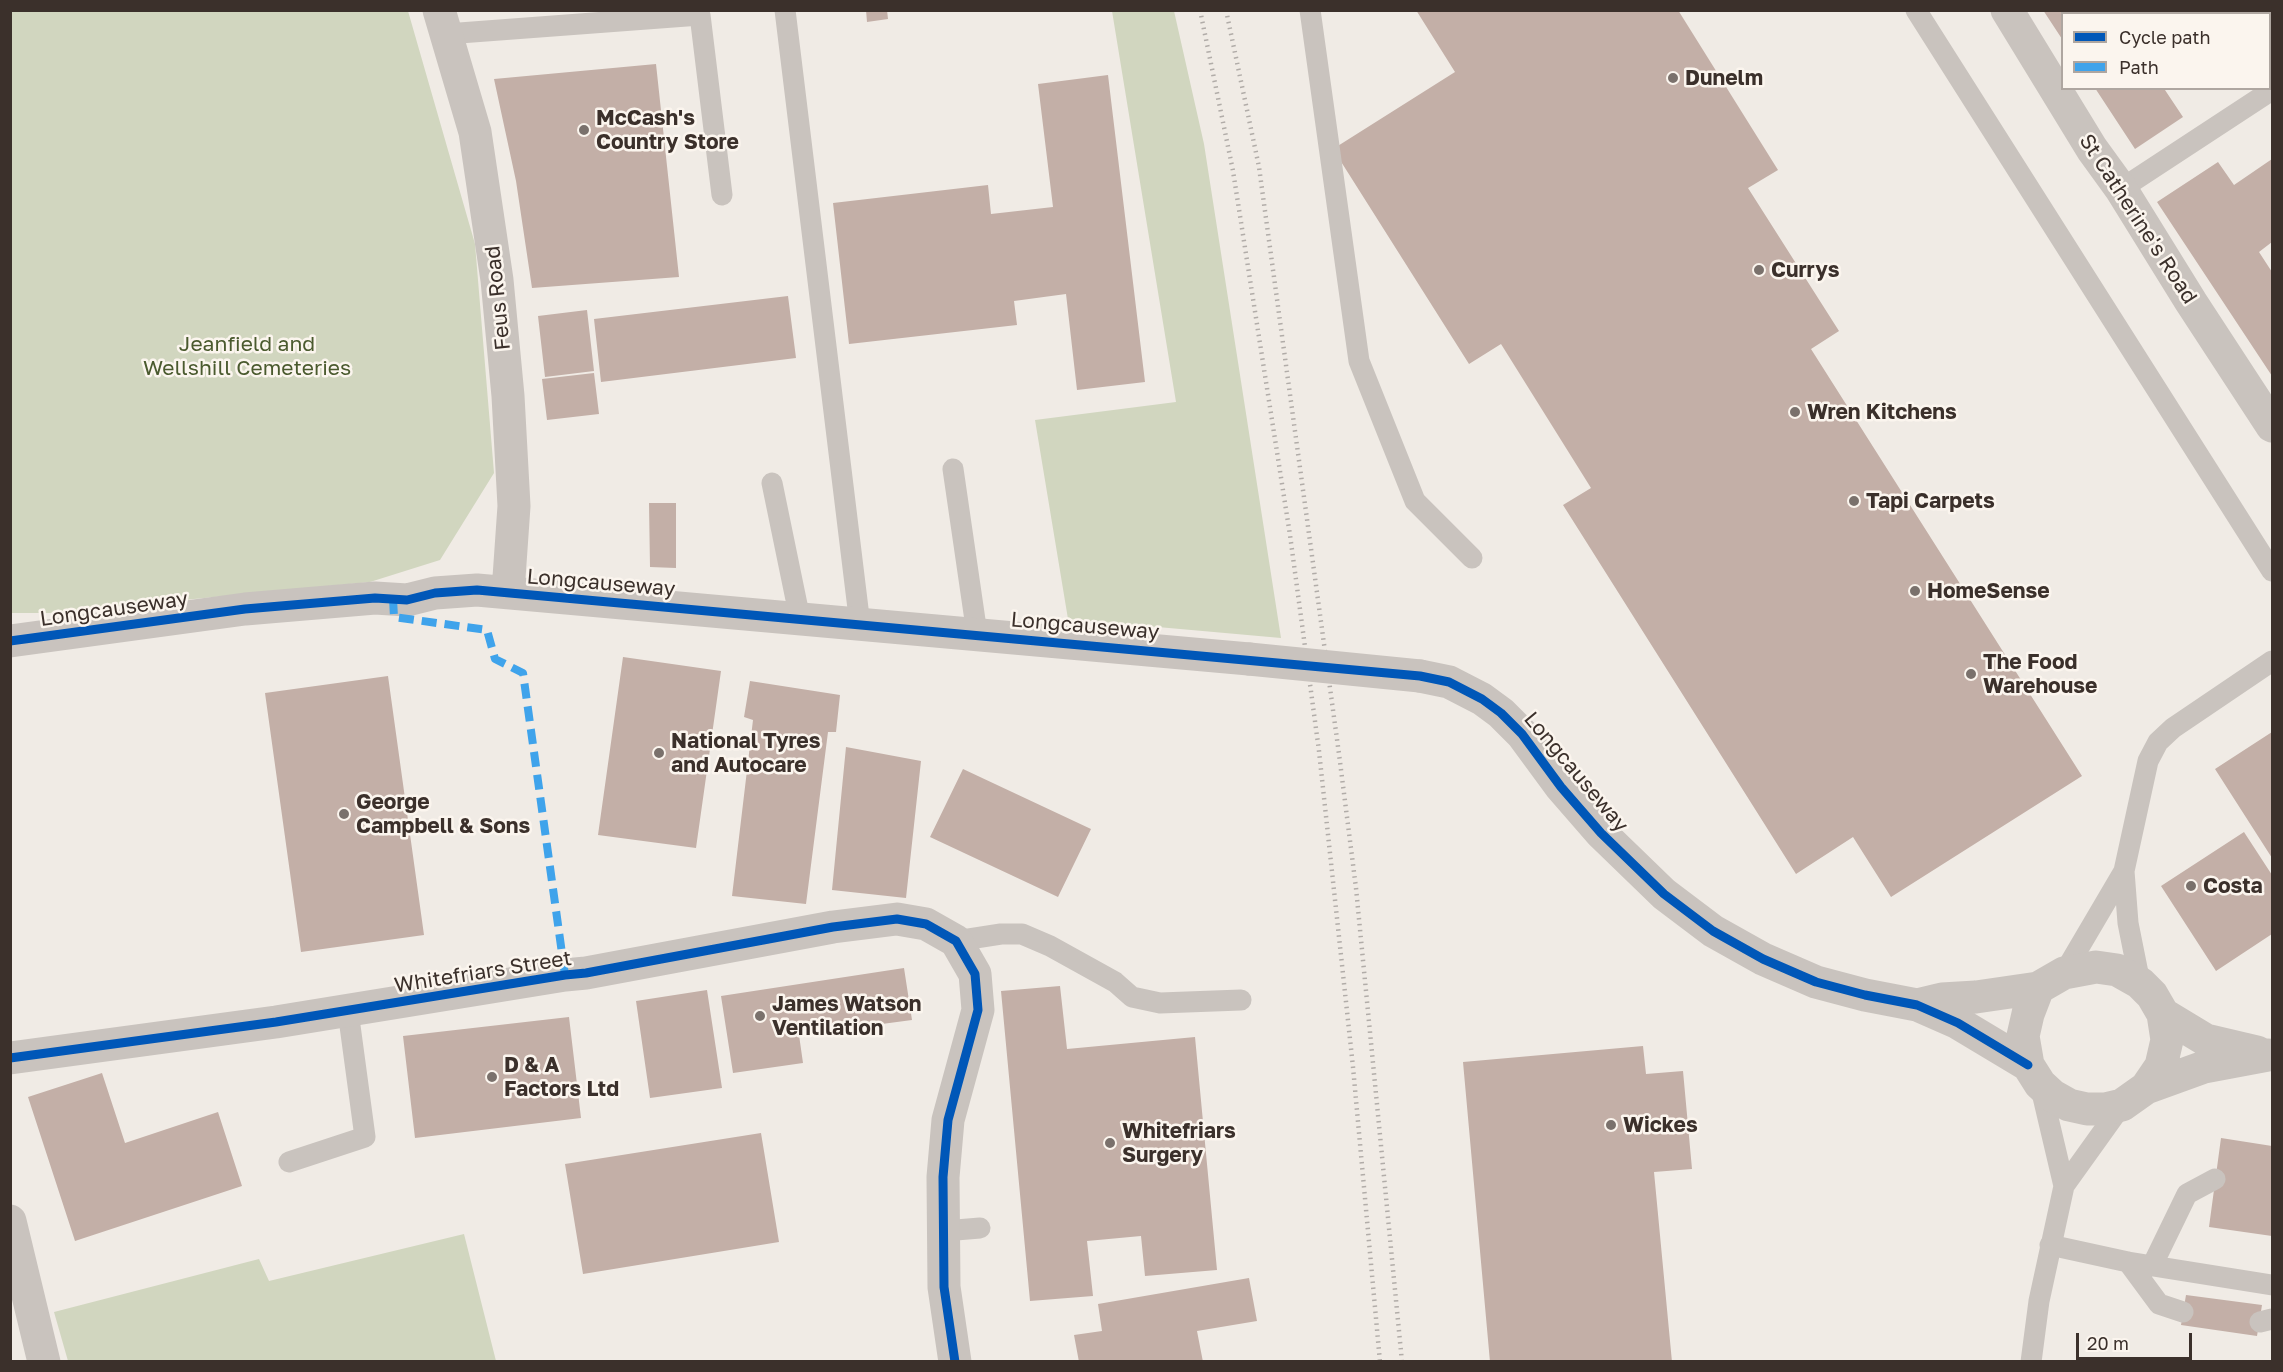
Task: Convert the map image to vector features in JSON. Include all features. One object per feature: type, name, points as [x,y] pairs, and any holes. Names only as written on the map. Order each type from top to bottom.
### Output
[{"type":"street","name":"St Catherine's Road","points":[[2007,10],[2092,149],[2121,189],[2272,426]]},
{"type":"street","name":"Feus Road","points":[[442,22],[475,132],[497,280],[508,396],[514,506],[508,592]]},
{"type":"street","name":"Longcauseway","points":[[10,641],[245,609],[375,598],[407,600],[435,593],[477,590],[1420,676],[1449,682],[1482,699],[1502,713],[1522,734],[1561,787],[1601,833],[1664,894],[1713,931],[1763,959],[1816,982],[1917,1005],[1958,1023],[2034,1074],[2053,1096],[2069,1105],[2087,1109],[2104,1109],[2204,1067],[2270,1055]]},
{"type":"street","name":"Whitefriars Street","points":[[10,1058],[348,1011],[565,975],[586,974],[833,927],[897,919],[926,924],[956,941]]},
{"type":"street","points":[[955,1362],[944,1287],[943,1177],[948,1120],[978,1010],[975,974],[956,941]]},
{"type":"street","name":"Longcauseway","points":[[1917,1005],[1942,999],[1976,997],[2096,967],[2117,970],[2140,983],[2152,995],[2163,1014],[2167,1040],[2161,1066],[2134,1096]]},
{"type":"street","points":[[2034,1074],[2023,1036],[2028,1014],[2051,980]]},
{"type":"street","name":"Longcauseway","points":[[2163,1014],[2206,1040],[2270,1055]]},
{"type":"street","points":[[10,1221],[44,1362]]},
{"type":"lane","points":[[785,10],[860,625]]},
{"type":"lane","points":[[1310,10],[1359,361],[1415,501],[1472,558]]},
{"type":"lane","points":[[1916,10],[2272,571]]},
{"type":"lane","points":[[442,22],[700,15],[722,195]]},
{"type":"lane","points":[[2121,189],[2272,90]]},
{"type":"lane","points":[[953,469],[977,634]]},
{"type":"lane","points":[[772,483],[800,619]]},
{"type":"lane","points":[[2140,983],[2128,923],[2124,871],[2148,761],[2158,742],[2173,728],[2272,662]]},
{"type":"lane","points":[[2051,980],[2124,871]]},
{"type":"lane","points":[[956,941],[1001,934],[1022,934],[1050,946],[1115,982],[1132,997],[1160,1003],[1241,1000]]},
{"type":"lane","points":[[290,1161],[365,1137],[348,1011]]},
{"type":"lane","points":[[2034,1074],[2064,1186]]},
{"type":"lane","points":[[2031,1362],[2050,1245],[2064,1186],[2134,1096]]},
{"type":"lane","points":[[2152,1266],[2187,1194],[2215,1179]]},
{"type":"lane","points":[[944,1231],[980,1228]]},
{"type":"lane","points":[[2050,1245],[2128,1262],[2272,1285]]},
{"type":"lane","points":[[2128,1262],[2159,1304],[2183,1312]]},
{"type":"green space","name":"Jeanfield and Wellshill Cemeteries","points":[[10,11],[408,11],[475,244],[494,473],[440,560],[370,582],[49,613],[11,613]]},
{"type":"green space","points":[[1112,11],[1174,11],[1204,144],[1281,638],[1068,619],[1035,420],[1176,402]]},
{"type":"green space","points":[[464,1234],[496,1361],[68,1361],[54,1312],[259,1259],[269,1281]]},
{"type":"building","points":[[866,10],[887,10],[888,19],[867,22]]},
{"type":"building","points":[[1416,10],[1678,10],[1778,170],[1748,188],[1839,331],[1811,349],[2082,776],[1891,897],[1853,837],[1796,874],[1563,505],[1591,488],[1501,344],[1469,364],[1333,149],[1455,72]]},
{"type":"building","points":[[2043,10],[2136,10],[2137,12],[2061,12],[2061,37]]},
{"type":"building","points":[[2170,10],[2266,10],[2267,12],[2168,12]]},
{"type":"building","name":"McCash's Country Store","points":[[656,64],[679,277],[532,288],[516,181],[494,79]]},
{"type":"building","points":[[1108,75],[1145,382],[1077,390],[1066,294],[1014,301],[1017,325],[849,344],[833,203],[988,185],[991,214],[1053,207],[1038,84]]},
{"type":"building","points":[[2096,90],[2165,90],[2183,117],[2135,149]]},
{"type":"building","points":[[2272,159],[2272,242],[2259,252],[2272,272],[2272,376],[2157,202],[2218,162],[2234,185]]},
{"type":"building","points":[[788,296],[796,358],[601,382],[594,319]]},
{"type":"building","points":[[587,310],[594,371],[545,377],[538,316]]},
{"type":"building","points":[[594,373],[599,414],[547,420],[542,379]]},
{"type":"building","points":[[649,503],[676,503],[676,568],[650,567]]},
{"type":"building","name":"National Tyres and Autocare","points":[[623,657],[721,671],[696,848],[598,835]]},
{"type":"building","name":"George Campbell & Sons","points":[[388,676],[424,935],[301,952],[265,693]]},
{"type":"building","points":[[750,681],[840,695],[836,732],[828,732],[806,904],[732,896],[753,720],[744,717]]},
{"type":"building","points":[[2272,732],[2272,858],[2215,769]]},
{"type":"building","points":[[846,747],[921,761],[906,898],[832,890]]},
{"type":"building","points":[[963,769],[1091,829],[1058,897],[930,837]]},
{"type":"building","points":[[2244,832],[2272,875],[2272,934],[2216,971],[2161,886]]},
{"type":"building","points":[[904,968],[912,1020],[799,1035],[803,1063],[733,1073],[721,996]]},
{"type":"building","name":"Whitefriars Surgery","points":[[1060,986],[1067,1049],[1195,1037],[1217,1270],[1145,1276],[1141,1236],[1087,1241],[1093,1296],[1030,1301],[1001,991]]},
{"type":"building","points":[[707,990],[722,1088],[650,1098],[636,1001]]},
{"type":"building","name":"D & A Factors Ltd","points":[[569,1017],[581,1118],[415,1138],[403,1036]]},
{"type":"building","points":[[1643,1046],[1646,1074],[1683,1071],[1692,1169],[1654,1172],[1672,1362],[1490,1362],[1463,1062]]},
{"type":"building","points":[[102,1073],[125,1143],[218,1112],[242,1186],[75,1241],[28,1097]]},
{"type":"building","points":[[761,1133],[779,1242],[583,1274],[565,1164]]},
{"type":"building","points":[[2221,1138],[2272,1146],[2272,1236],[2209,1227]]},
{"type":"building","points":[[1249,1278],[1257,1321],[1197,1331],[1203,1362],[1079,1362],[1074,1335],[1102,1331],[1098,1304]]},
{"type":"building","points":[[2186,1295],[2262,1305],[2257,1336],[2181,1325]]},
{"type":"railway","points":[[1200,10],[1233,171],[1290,535],[1319,751],[1353,1067],[1380,1362]]},
{"type":"railway","points":[[1226,10],[1259,167],[1339,754],[1356,888],[1402,1362]]},
{"type":"marked path","points":[[393,599],[394,617],[487,630],[495,659],[523,673],[565,975]]},
{"type":"cycle path","points":[[10,641],[245,609],[375,598],[407,600],[435,593],[477,590],[1420,676],[1449,682],[1482,699],[1501,713],[1522,734],[1561,787],[1601,833],[1664,894],[1713,931],[1763,959],[1816,982],[1917,1005],[1958,1023],[2028,1065]]},
{"type":"cycle path","points":[[10,1058],[276,1022],[586,973],[833,927],[897,919],[926,924],[956,941],[975,974],[978,1010],[948,1120],[943,1177],[944,1287],[955,1362]]},
{"type":"place","name":"Dunelm","points":[[1673,78]]},
{"type":"place","name":"McCash's Country Store","points":[[584,130]]},
{"type":"place","name":"Currys","points":[[1759,270]]},
{"type":"place","name":"Wren Kitchens","points":[[1795,412]]},
{"type":"place","name":"Tapi Carpets","points":[[1854,501]]},
{"type":"place","name":"HomeSense","points":[[1915,591]]},
{"type":"place","name":"The Food Warehouse","points":[[1971,674]]},
{"type":"place","name":"National Tyres and Autocare","points":[[659,753]]},
{"type":"place","name":"George Campbell & Sons","points":[[344,814]]},
{"type":"place","name":"Costa","points":[[2191,886]]},
{"type":"place","name":"James Watson Ventilation","points":[[760,1016]]},
{"type":"place","name":"D & A Factors Ltd","points":[[492,1077]]},
{"type":"place","name":"Wickes","points":[[1611,1125]]},
{"type":"place","name":"Whitefriars Surgery","points":[[1110,1143]]}]
